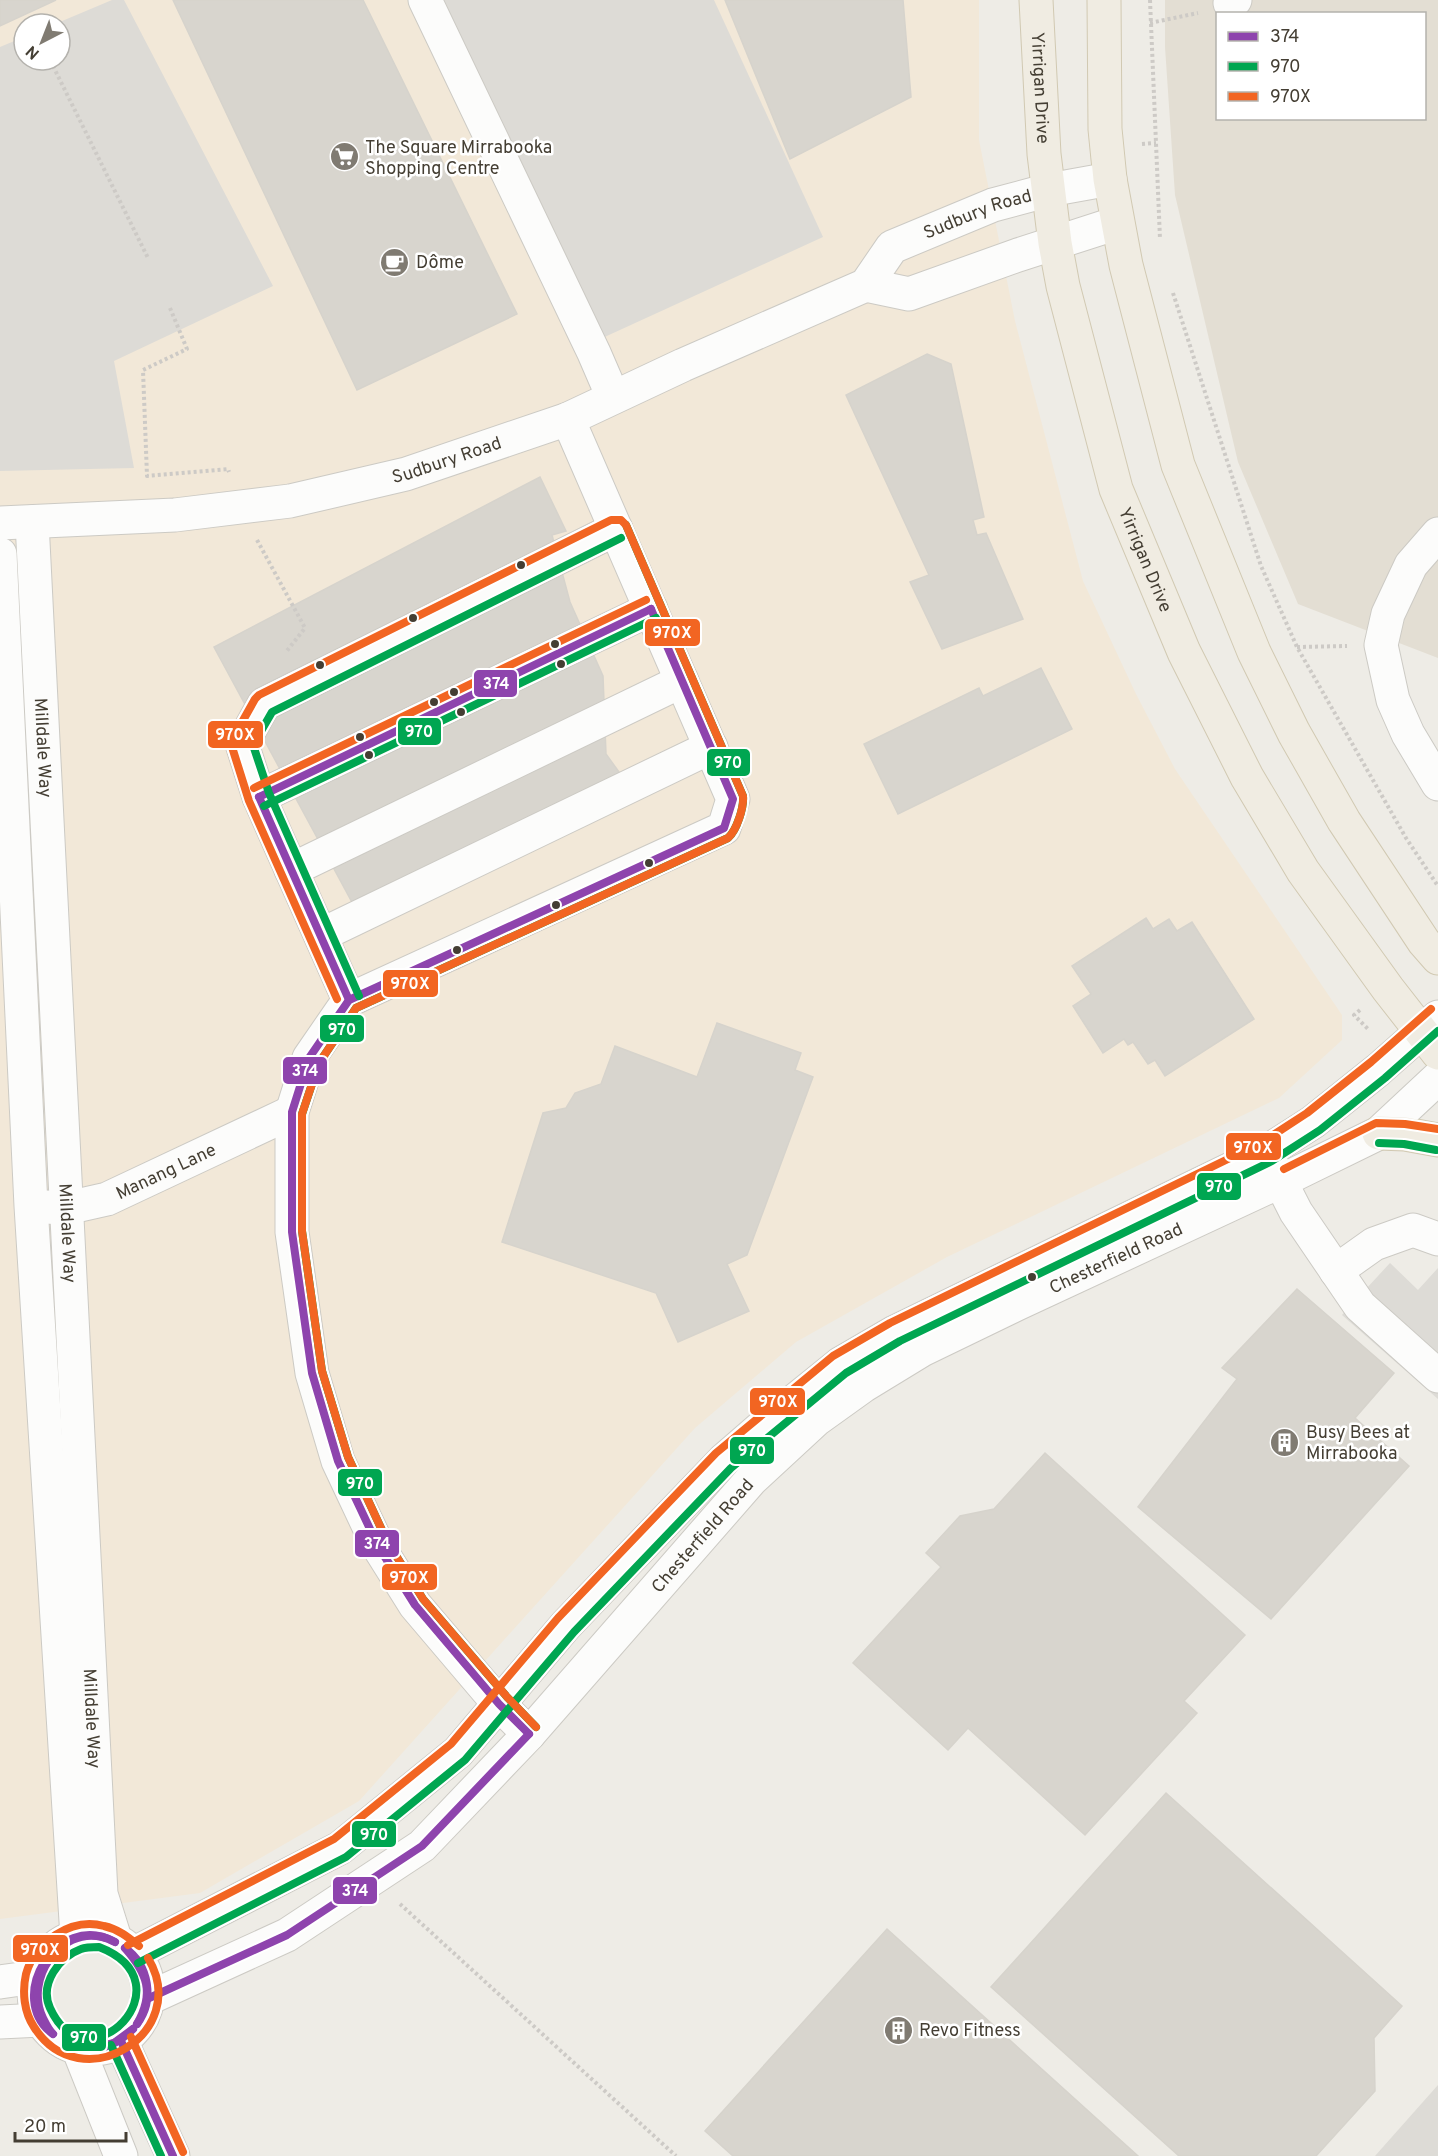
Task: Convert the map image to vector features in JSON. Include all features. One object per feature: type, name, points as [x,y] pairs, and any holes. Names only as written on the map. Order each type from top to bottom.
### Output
[{"type":"main road","name":"Yirrigan Drive","points":[[1036,0],[1044,154],[1055,243],[1063,286],[1116,489],[1184,652],[1247,777],[1303,871],[1388,989],[1432,1034]]},
{"type":"main road","points":[[1104,0],[1105,129],[1110,179],[1126,265],[1178,465],[1254,652],[1294,733],[1344,821],[1424,942],[1438,958]]},
{"type":"main road","points":[[1379,1133],[1405,1134],[1438,1140]]},
{"type":"street","points":[[425,0],[614,397]]},
{"type":"street","name":"Sudbury Road","points":[[16,523],[175,515],[290,501],[406,474],[568,419],[866,285],[892,247],[993,205],[1049,190],[1110,179]]},
{"type":"street","points":[[866,285],[909,294],[1055,243],[1118,224]]},
{"type":"street","points":[[529,1734],[499,1704],[415,1605],[378,1546],[338,1461],[312,1373],[294,1244],[292,1112],[309,1058],[349,1000],[724,828],[733,799],[568,419]]},
{"type":"street","name":"Milldale Way","points":[[16,523],[60,1082],[100,1894],[125,1948]]},
{"type":"street","points":[[349,1000],[259,797],[242,744],[264,704],[616,529]]},
{"type":"street","points":[[1438,534],[1411,565],[1388,614],[1381,645],[1393,700],[1408,734],[1438,784]]},
{"type":"street","name":"Milldale Way","points":[[0,554],[13,1084],[31,1206],[77,1937]]},
{"type":"street","points":[[259,797],[651,609]]},
{"type":"street","points":[[291,870],[682,681]]},
{"type":"street","points":[[321,935],[711,747]]},
{"type":"street","name":"Chesterfield Road","points":[[125,1948],[340,1848],[458,1752],[566,1625],[724,1460],[840,1364],[895,1332],[1266,1152],[1313,1122],[1378,1070],[1432,1034]]},
{"type":"street","name":"Chesterfield Road","points":[[147,1999],[287,1935],[422,1846],[529,1734],[751,1480],[817,1419],[862,1386],[922,1350],[1379,1133],[1438,1078]]},
{"type":"street","points":[[13,1084],[60,1082]]},
{"type":"street","name":"Manang Lane","points":[[31,1206],[67,1208],[107,1199],[292,1112]]},
{"type":"street","points":[[1266,1152],[1296,1212],[1360,1306],[1438,1376]]},
{"type":"street","points":[[1336,1271],[1374,1244],[1413,1230],[1438,1239]]},
{"type":"street","points":[[98,1935],[125,1948],[145,1975],[147,1999],[143,2016],[134,2030],[120,2041],[100,2049],[78,2048],[57,2038],[41,2020],[34,1998],[35,1977],[44,1959],[59,1945],[77,1937],[98,1935]]},
{"type":"street","points":[[0,1982],[35,1977]]},
{"type":"street","points":[[0,2022],[41,2020]]},
{"type":"street","points":[[120,2041],[173,2156]]},
{"type":"street","points":[[78,2048],[121,2156]]},
{"type":"path","points":[[1150,0],[1160,243]]},
{"type":"path","points":[[1150,23],[1181,18],[1233,2]]},
{"type":"path","points":[[56,72],[148,258]]},
{"type":"path","points":[[1171,287],[1261,566],[1297,648],[1406,838],[1438,886]]},
{"type":"path","points":[[1297,648],[1381,645]]},
{"type":"path","points":[[396,1901],[676,2156]]},
{"type":"shaded area","points":[[0,0],[979,0],[979,140],[1015,321],[1083,581],[1136,694],[1175,769],[1342,1015],[1342,1040],[1279,1098],[947,1257],[796,1342],[695,1428],[359,1801],[200,1893],[0,1919]]},
{"type":"shaded area","points":[[112,0],[124,0],[273,286],[114,361],[134,468],[0,471],[0,47],[12,42],[12,72],[72,72],[72,17]]},
{"type":"shaded area","points":[[413,0],[714,0],[823,237],[574,351]]},
{"type":"shaded area","points":[[1165,0],[1438,0],[1438,658],[1298,604],[1238,462],[1175,195],[1165,47]]},
{"type":"shaded area","points":[[1390,1263],[1418,1290],[1438,1268],[1438,1399],[1342,1315]]},
{"type":"shaded area","points":[[1438,2085],[1438,2156],[1375,2156]]},
{"type":"building","points":[[0,0],[56,0],[30,12],[12,12],[12,20],[0,26]]},
{"type":"building","name":"The Square Mirrabooka Shopping Centre","points":[[173,0],[363,0],[517,314],[357,390]]},
{"type":"building","points":[[725,0],[903,0],[911,97],[790,159]]},
{"type":"building","points":[[927,354],[951,364],[984,517],[973,520],[977,535],[986,533],[1023,619],[942,649],[910,582],[929,575],[846,395]]},
{"type":"building","points":[[540,477],[566,531],[552,535],[570,602],[603,676],[606,754],[632,790],[360,917],[214,647]]},
{"type":"building","points":[[1041,668],[1072,729],[898,814],[864,744],[979,688],[983,696]]},
{"type":"building","points":[[1146,918],[1153,929],[1169,919],[1177,931],[1192,922],[1254,1019],[1165,1076],[1155,1060],[1148,1064],[1133,1042],[1128,1045],[1124,1039],[1103,1053],[1073,1006],[1091,994],[1072,966]]},
{"type":"building","points":[[717,1023],[801,1053],[795,1070],[813,1077],[747,1255],[727,1264],[749,1311],[678,1342],[656,1293],[502,1242],[543,1113],[566,1108],[575,1093],[601,1084],[615,1046],[697,1077]]},
{"type":"building","name":"Busy Bees at Mirrabooka","points":[[1297,1289],[1394,1373],[1355,1418],[1409,1466],[1271,1619],[1138,1507],[1237,1379],[1222,1368]]},
{"type":"building","points":[[1045,1453],[1245,1635],[1184,1701],[1197,1713],[1085,1835],[968,1728],[948,1750],[853,1663],[941,1567],[926,1553],[960,1516],[994,1509]]},
{"type":"building","points":[[1166,1793],[1402,2006],[1374,2038],[1375,2091],[1316,2156],[1179,2156],[991,1987]]},
{"type":"building","name":"Revo Fitness","points":[[887,1929],[1138,2156],[733,2156],[705,2131]]},
{"type":"transit line","name":"970X","points":[[337,999],[249,801],[232,747],[232,740],[255,699],[611,520],[621,520],[626,525],[743,796],[741,812],[734,830],[728,838],[356,1008],[319,1063],[302,1114],[302,1231],[322,1371],[348,1457],[387,1541],[423,1599],[507,1697],[536,1727]]},
{"type":"transit line","name":"970","points":[[536,1727],[507,1697],[423,1599],[387,1541],[348,1457],[322,1371],[302,1231],[302,1114],[319,1063],[356,1008],[728,838],[734,830],[741,812],[743,796],[626,525]]},
{"type":"transit line","name":"970","points":[[359,996],[269,793],[253,745],[272,712],[621,538]]},
{"type":"transit line","name":"970X","points":[[254,788],[646,600]]},
{"type":"transit line","name":"374","points":[[259,797],[651,609]]},
{"type":"transit line","name":"374","points":[[529,1734],[499,1704],[415,1605],[378,1546],[338,1461],[312,1373],[292,1232],[292,1112],[309,1058],[349,1000],[724,828],[733,799],[651,609]]},
{"type":"transit line","name":"970","points":[[264,806],[656,618]]},
{"type":"transit line","name":"374","points":[[259,797],[349,1000]]},
{"type":"transit line","name":"970X","points":[[128,1945],[334,1839],[451,1744],[558,1618],[716,1453],[833,1356],[890,1323],[1261,1143],[1307,1113],[1371,1062],[1431,1009]]},
{"type":"transit line","name":"970","points":[[138,1963],[346,1857],[465,1760],[574,1632],[731,1468],[846,1373],[900,1341],[1272,1161],[1320,1130],[1385,1078],[1438,1031]]},
{"type":"transit line","name":"970X","points":[[1284,1169],[1376,1123],[1438,1129]]},
{"type":"transit line","name":"970","points":[[1379,1143],[1404,1144],[1436,1150]]},
{"type":"transit line","name":"374","points":[[147,1999],[287,1935],[422,1846],[529,1734]]},
{"type":"transit line","name":"970X","points":[[139,1946],[114,1929],[92,1924],[67,1929],[46,1942],[31,1962],[25,1981],[26,2008],[34,2027],[54,2048],[78,2058],[103,2057],[125,2048],[144,2032],[156,2011],[158,1986],[148,1958]]},
{"type":"transit line","name":"374","points":[[53,2034],[39,2019],[34,2000],[36,1981],[44,1963],[57,1948],[74,1938],[93,1935],[115,1942]]},
{"type":"transit line","name":"374","points":[[53,2034],[43,2018],[38,2003],[38,1987],[42,1973],[50,1959],[72,1940],[87,1936],[107,1938],[115,1942]]},
{"type":"transit line","name":"970","points":[[99,1947],[125,1963],[136,1983],[134,2004],[123,2022],[106,2034],[86,2038],[67,2030],[50,2008],[47,1990],[53,1973],[65,1958],[83,1948],[99,1947]]},
{"type":"transit line","name":"374","points":[[125,1948],[140,1964],[147,1983],[146,2004],[137,2024]]},
{"type":"transit line","name":"374","points":[[125,1948],[139,1966],[146,1984],[146,2003],[137,2024]]},
{"type":"transit line","name":"374","points":[[90,2049],[114,2043],[133,2029]]},
{"type":"transit line","name":"374","points":[[90,2049],[113,2044],[133,2029]]},
{"type":"transit line","name":"970X","points":[[131,2037],[183,2152]]},
{"type":"transit line","name":"374","points":[[121,2041],[173,2156]]},
{"type":"transit line","name":"970","points":[[111,2045],[161,2156]]},
{"type":"place","name":"The Square Mirrabooka Shopping Centre","points":[[344,157]]},
{"type":"place","name":"Dôme","points":[[395,262]]},
{"type":"place","name":"Busy Bees at Mirrabooka","points":[[1285,1442]]},
{"type":"place","name":"Revo Fitness","points":[[898,2030]]}]
